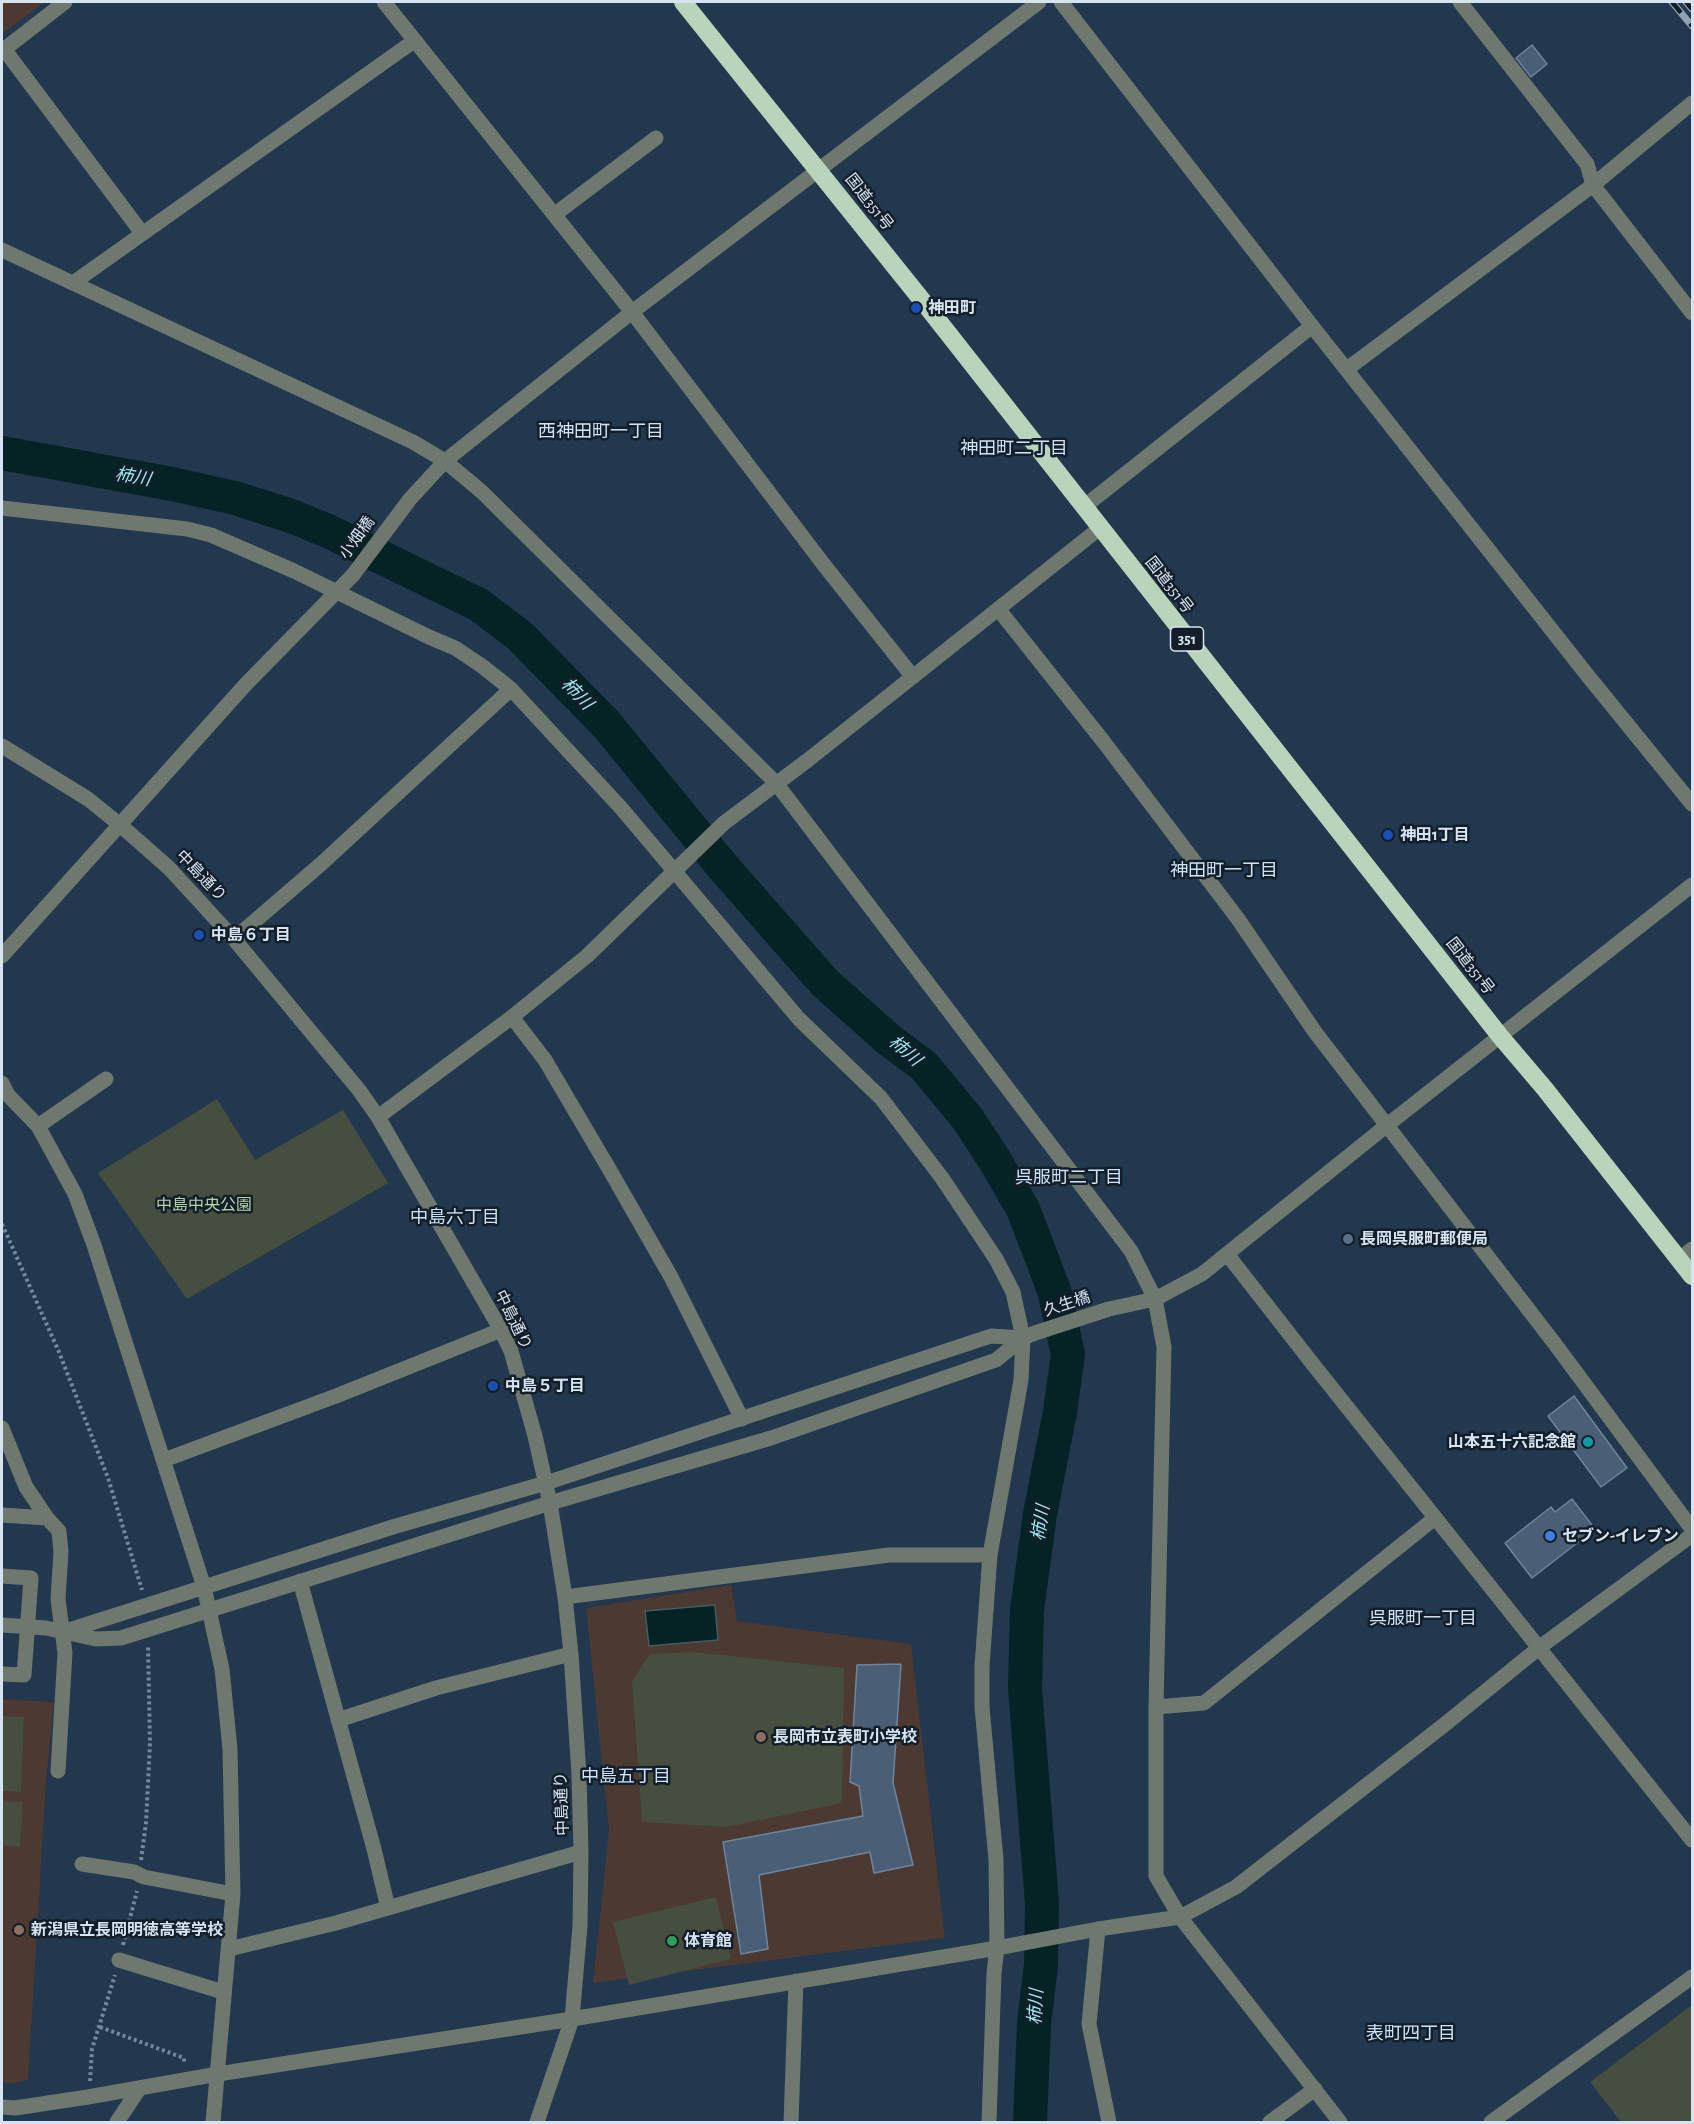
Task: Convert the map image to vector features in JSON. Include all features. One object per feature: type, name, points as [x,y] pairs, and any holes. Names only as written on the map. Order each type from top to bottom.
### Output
[{"type":"highway","name":"国道351号","points":[[683,2],[1085,506],[1500,1036],[1686,1254],[1692,1276]]},
{"type":"street","points":[[65,2],[3,50],[142,233]]},
{"type":"street","points":[[384,2],[632,312],[824,564],[913,676]]},
{"type":"street","name":"小畑橋","points":[[2,956],[246,684],[352,575],[426,480],[445,461],[632,312],[1039,2]]},
{"type":"street","points":[[1061,2],[1312,326],[1692,804]]},
{"type":"street","points":[[1460,2],[1587,164],[1593,185],[1692,313]]},
{"type":"street","points":[[73,283],[414,41]]},
{"type":"street","points":[[1347,369],[1593,185],[1692,103]]},
{"type":"street","points":[[554,215],[656,138]]},
{"type":"street","points":[[2,250],[402,437],[445,461],[482,492],[776,783],[1131,1251],[1155,1299],[1164,1347],[1156,1707],[1156,1876],[1180,1917],[1340,2122]]},
{"type":"street","points":[[1085,506],[1312,326]]},
{"type":"street","points":[[2,508],[187,529],[220,539],[455,648],[511,689],[679,868],[799,1019],[881,1098],[942,1178],[996,1259],[1013,1292],[1029,1335],[990,1555],[982,1666],[982,1707],[996,1860],[997,1948],[988,2122]]},
{"type":"street","points":[[378,1117],[512,1017],[587,956],[724,823],[808,760],[1100,528]]},
{"type":"street","points":[[999,610],[1103,741],[1231,910],[1315,1032],[1555,1344],[1692,1529]]},
{"type":"street","points":[[234,939],[314,870],[511,689]]},
{"type":"street","name":"中島通り","points":[[2,746],[88,800],[119,824],[170,868],[234,939],[359,1090],[378,1117],[511,1351],[550,1503],[565,1597],[579,1775],[580,1926],[572,2019],[537,2122]]},
{"type":"street","name":"久生橋","points":[[1029,1335],[1109,1309],[1155,1299],[1202,1274],[1692,885]]},
{"type":"street","points":[[512,1017],[545,1060],[671,1277],[742,1419]]},
{"type":"street","points":[[38,1126],[106,1079]]},
{"type":"street","points":[[2,1083],[8,1095],[38,1126],[75,1194],[204,1587],[222,1669],[230,1749],[233,1894],[213,2122]]},
{"type":"street","points":[[1227,1254],[1692,1840]]},
{"type":"street","points":[[164,1460],[336,1396],[501,1330]]},
{"type":"street","points":[[63,1632],[396,1526],[546,1483],[991,1336],[1029,1335]]},
{"type":"street","points":[[2,1625],[28,1626],[96,1639],[121,1638],[550,1503],[771,1438],[996,1360],[1029,1335]]},
{"type":"street","points":[[2,1428],[26,1487],[47,1518],[59,1531],[62,1552],[58,1599],[65,1653],[58,1771]]},
{"type":"street","points":[[2,1515],[47,1518]]},
{"type":"street","points":[[1156,1707],[1204,1703],[1435,1518]]},
{"type":"street","points":[[2,2107],[15,2108],[139,2089],[185,2079],[572,2019],[1180,1917],[1236,1887],[1540,1647],[1692,1535]]},
{"type":"street","points":[[565,1597],[889,1555],[990,1555]]},
{"type":"street","points":[[2,1576],[31,1578],[24,1675],[2,1674]]},
{"type":"street","points":[[300,1581],[374,1849],[388,1908]]},
{"type":"street","points":[[338,1720],[436,1688],[571,1654]]},
{"type":"street","points":[[229,1949],[336,1923],[581,1852]]},
{"type":"street","points":[[82,1864],[134,1872],[144,1877],[233,1894]]},
{"type":"street","points":[[1098,1929],[1089,2024],[1109,2122]]},
{"type":"street","points":[[119,1960],[223,1992]]},
{"type":"street","points":[[1491,2122],[1692,1977]]},
{"type":"street","points":[[790,2122],[796,1982]]},
{"type":"street","points":[[117,2122],[139,2089]]},
{"type":"street","points":[[1270,2122],[1315,2089]]},
{"type":"path","points":[[2,1224],[58,1352],[108,1478],[146,1605]]},
{"type":"path","points":[[100,2027],[184,2058],[185,2079]]},
{"type":"shaded area","points":[[2,2],[45,2],[2,34]]},
{"type":"shaded area","name":"長岡市立表町小学校","points":[[731,1585],[737,1621],[911,1644],[945,1938],[593,1983],[609,1830],[586,1608]]},
{"type":"shaded area","points":[[715,1605],[718,1640],[649,1646],[645,1611]]},
{"type":"shaded area","name":"新潟県立長岡明徳高等学校","points":[[2,1699],[54,1702],[46,1782],[28,2079],[14,2084],[2,2083]]},
{"type":"green space","name":"中島中央公園","points":[[217,1099],[255,1160],[343,1110],[388,1183],[187,1299],[98,1173]]},
{"type":"green space","points":[[693,1652],[844,1668],[842,1803],[727,1827],[642,1822],[632,1681],[650,1654]]},
{"type":"green space","points":[[2,1716],[24,1717],[21,1792],[2,1791]]},
{"type":"green space","points":[[2,1801],[23,1802],[20,1847],[2,1846]]},
{"type":"green space","name":"体育館","points":[[716,1897],[731,1959],[629,1985],[613,1922]]},
{"type":"green space","points":[[1692,2005],[1692,2122],[1621,2122],[1590,2082]]},
{"type":"building","points":[[1532,45],[1547,64],[1531,77],[1516,58]]},
{"type":"building","name":"山本五十六記念館","points":[[1574,1396],[1627,1468],[1601,1487],[1548,1416]]},
{"type":"building","name":"セブン-イレブン","points":[[1572,1499],[1595,1529],[1532,1578],[1505,1543],[1551,1507],[1555,1512]]},
{"type":"building","points":[[901,1664],[893,1783],[913,1865],[874,1873],[870,1852],[759,1875],[768,1949],[741,1954],[723,1842],[863,1816],[859,1786],[850,1782],[857,1665]]},
{"type":"waterway","name":"柿川","points":[[2,453],[235,498],[294,517],[330,532],[479,605],[520,636],[607,725],[723,867],[825,983],[888,1039],[924,1066],[967,1118],[994,1159],[1023,1209],[1054,1290],[1068,1354],[1060,1412],[1040,1514],[1027,1610],[1025,1688],[1042,1903],[1041,1965],[1034,2024],[1030,2122]]},
{"type":"railway","points":[[1672,2],[1692,26]]},
{"type":"railway","points":[[1686,2],[1692,9]]},
{"type":"place","name":"神田町","points":[[916,308]]},
{"type":"place","name":"神田1丁目","points":[[1388,835]]},
{"type":"place","name":"中島６丁目","points":[[199,935]]},
{"type":"place","name":"長岡呉服町郵便局","points":[[1348,1239]]},
{"type":"place","name":"中島５丁目","points":[[493,1386]]},
{"type":"place","name":"山本五十六記念館","points":[[1588,1442]]},
{"type":"place","name":"セブン-イレブン","points":[[1550,1536]]},
{"type":"place","name":"長岡市立表町小学校","points":[[761,1737]]},
{"type":"place","name":"新潟県立長岡明徳高等学校","points":[[19,1930]]},
{"type":"place","name":"体育館","points":[[672,1941]]},
{"type":"district","name":"西神田町一丁目","points":[[601,432]]},
{"type":"district","name":"神田町二丁目","points":[[1014,449]]},
{"type":"district","name":"神田町一丁目","points":[[1224,871]]},
{"type":"district","name":"呉服町二丁目","points":[[1069,1178]]},
{"type":"district","name":"中島六丁目","points":[[455,1218]]},
{"type":"district","name":"呉服町一丁目","points":[[1423,1619]]},
{"type":"district","name":"中島五丁目","points":[[626,1777]]},
{"type":"district","name":"表町四丁目","points":[[1411,2034]]}]
